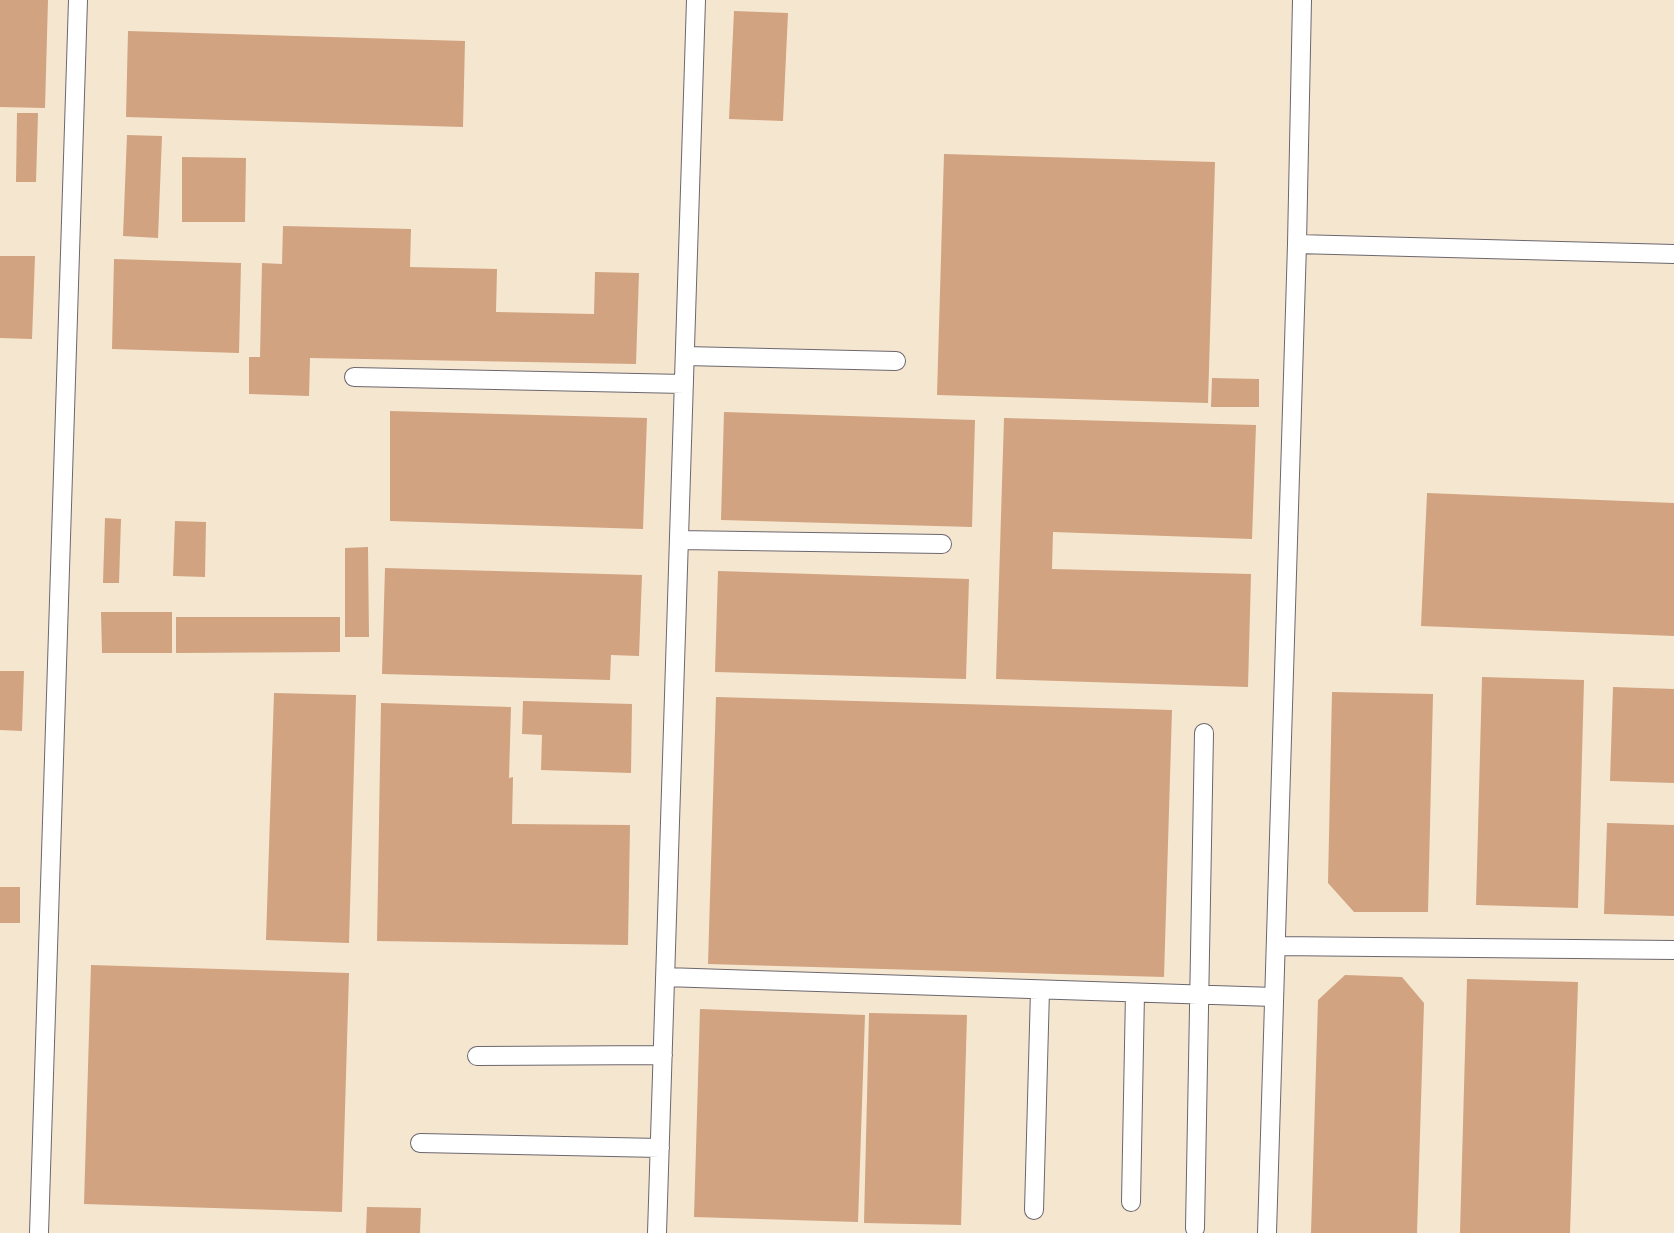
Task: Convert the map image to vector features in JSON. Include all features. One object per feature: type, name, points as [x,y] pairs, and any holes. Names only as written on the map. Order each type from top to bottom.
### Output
[{"type":"lane","points":[[39,1233],[78,0]]},
{"type":"lane","points":[[657,1233],[696,0]]},
{"type":"lane","points":[[1267,1233],[1303,0]]},
{"type":"lane","points":[[1297,244],[1674,254]]},
{"type":"lane","points":[[685,356],[896,360]]},
{"type":"lane","points":[[354,377],[684,384]]},
{"type":"lane","points":[[679,540],[942,544]]},
{"type":"lane","points":[[1195,1228],[1204,733]]},
{"type":"lane","points":[[1276,946],[1674,950]]},
{"type":"lane","points":[[665,978],[1275,997]]},
{"type":"lane","points":[[1034,1210],[1040,990]]},
{"type":"lane","points":[[1131,1202],[1135,993]]},
{"type":"lane","points":[[477,1056],[663,1055]]},
{"type":"lane","points":[[420,1143],[660,1148]]},
{"type":"building","points":[[0,0],[48,0],[45,108],[0,107]]},
{"type":"building","points":[[734,11],[788,13],[783,121],[729,119]]},
{"type":"building","points":[[128,31],[465,41],[463,127],[126,117]]},
{"type":"building","points":[[17,113],[38,113],[36,182],[16,182]]},
{"type":"building","points":[[127,135],[162,136],[158,238],[123,236]]},
{"type":"building","points":[[944,154],[1215,162],[1208,403],[937,395]]},
{"type":"building","points":[[182,157],[246,158],[245,222],[182,222]]},
{"type":"building","points":[[283,226],[411,229],[410,267],[497,269],[496,312],[594,314],[595,272],[639,273],[636,364],[310,358],[309,396],[249,394],[249,357],[260,357],[262,263],[282,264]]},
{"type":"building","points":[[0,256],[35,256],[32,339],[0,338]]},
{"type":"building","points":[[114,259],[241,263],[239,353],[112,349]]},
{"type":"building","points":[[1212,378],[1259,379],[1259,407],[1211,407]]},
{"type":"building","points":[[390,411],[647,418],[643,529],[390,521]]},
{"type":"building","points":[[724,412],[975,420],[972,527],[721,520]]},
{"type":"building","points":[[1004,418],[1256,425],[1252,539],[1053,532],[1052,569],[1251,574],[1248,687],[996,679]]},
{"type":"building","points":[[1427,493],[1674,503],[1674,636],[1421,626]]},
{"type":"building","points":[[105,518],[121,519],[119,583],[103,583]]},
{"type":"building","points":[[175,521],[206,522],[205,577],[173,576]]},
{"type":"building","points":[[368,547],[369,637],[345,637],[345,548]]},
{"type":"building","points":[[385,568],[642,575],[639,656],[611,655],[610,680],[382,674]]},
{"type":"building","points":[[718,571],[969,579],[966,679],[715,672]]},
{"type":"building","points":[[101,612],[172,612],[172,653],[102,653]]},
{"type":"building","points":[[176,617],[340,617],[340,652],[176,653]]},
{"type":"building","points":[[0,671],[24,671],[22,731],[0,730]]},
{"type":"building","points":[[1482,677],[1584,680],[1578,908],[1476,905]]},
{"type":"building","points":[[1613,687],[1674,689],[1674,783],[1610,781]]},
{"type":"building","points":[[1332,692],[1433,694],[1428,912],[1354,912],[1328,883]]},
{"type":"building","points":[[274,693],[356,695],[349,943],[266,940]]},
{"type":"building","points":[[716,697],[1172,710],[1164,977],[708,964]]},
{"type":"building","points":[[523,701],[632,704],[631,773],[541,770],[542,735],[522,734]]},
{"type":"building","points":[[381,703],[511,707],[509,778],[513,777],[512,824],[630,825],[628,945],[377,941]]},
{"type":"building","points":[[1607,823],[1674,825],[1674,916],[1604,914]]},
{"type":"building","points":[[0,887],[20,887],[20,923],[0,923]]},
{"type":"building","points":[[91,965],[349,973],[342,1212],[84,1204]]},
{"type":"building","points":[[1345,975],[1402,977],[1424,1003],[1417,1233],[1311,1233],[1318,1000]]},
{"type":"building","points":[[1467,979],[1578,982],[1570,1233],[1460,1233]]},
{"type":"building","points":[[700,1009],[865,1015],[858,1222],[694,1217]]},
{"type":"building","points":[[869,1013],[967,1015],[961,1225],[864,1223]]},
{"type":"building","points":[[367,1207],[421,1208],[420,1233],[366,1233]]}]
